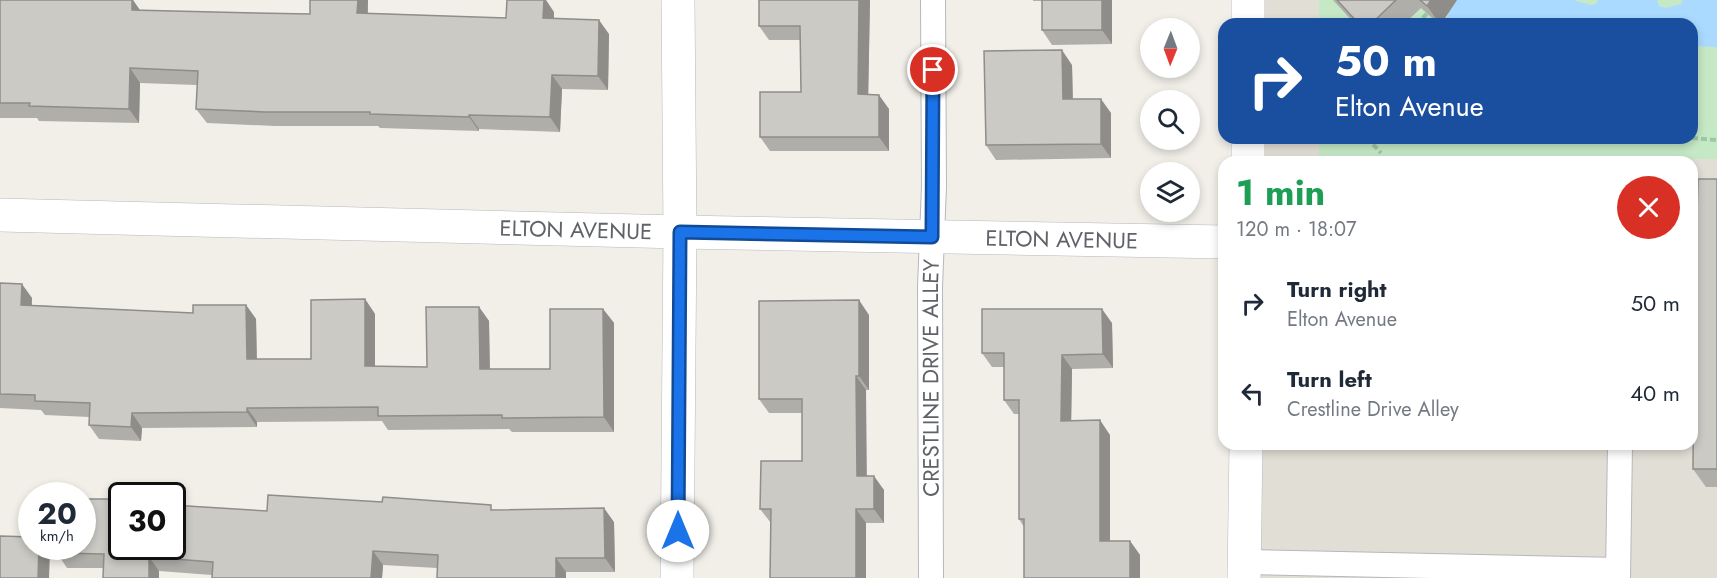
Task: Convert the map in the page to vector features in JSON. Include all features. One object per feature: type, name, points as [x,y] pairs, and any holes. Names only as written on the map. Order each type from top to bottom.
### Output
[{"type":"street","points":[[677,578],[680,232],[678,0]]},
{"type":"street","points":[[1248,0],[1248,18]]},
{"type":"street","name":"ELTON AVENUE","points":[[0,215],[680,232],[1218,242]]},
{"type":"street","points":[[1244,570],[1246,450]]},
{"type":"lane","name":"CRESTLINE DRIVE ALLEY","points":[[931,578],[930,287],[933,0]]},
{"type":"lane","points":[[1244,570],[1618,574],[1620,450]]},
{"type":"path","points":[[1423,18],[1434,8]]},
{"type":"path","points":[[1698,138],[1717,140]]},
{"type":"path","points":[[1375,144],[1381,153]]},
{"type":"shaded area","points":[[1248,0],[1717,0],[1717,578],[1244,578],[1246,450],[1698,450],[1698,156],[1248,156],[1248,144],[1698,144],[1698,18],[1248,18]]},
{"type":"green space","points":[[1319,0],[1717,0],[1717,159],[1698,159],[1698,156],[1319,156],[1319,144],[1698,144],[1698,18],[1319,18]]},
{"type":"water","points":[[1457,0],[1573,0],[1591,5],[1596,4],[1598,0],[1657,0],[1659,6],[1666,8],[1681,4],[1683,0],[1717,0],[1717,47],[1698,46],[1698,18],[1447,18]]},
{"type":"building","points":[[0,0],[132,0],[132,10],[310,14],[310,0],[358,0],[357,13],[506,18],[507,0],[544,0],[543,18],[599,20],[598,76],[552,75],[550,117],[469,115],[469,117],[370,114],[370,112],[265,112],[196,109],[198,71],[130,68],[129,109],[0,103]]},
{"type":"building","points":[[759,0],[859,0],[858,94],[879,95],[879,137],[760,137],[760,92],[801,92],[800,26],[759,26]]},
{"type":"building","points":[[1042,0],[1102,0],[1102,30],[1042,30]]},
{"type":"building","points":[[1337,0],[1396,0],[1377,18],[1354,18]]},
{"type":"building","points":[[1420,0],[1431,0],[1427,6]]},
{"type":"building","points":[[1062,50],[1063,99],[1101,99],[1101,144],[986,145],[984,51]]},
{"type":"building","points":[[1698,179],[1717,179],[1717,469],[1693,469],[1693,450],[1698,450]]},
{"type":"building","points":[[0,283],[22,284],[21,305],[193,313],[193,305],[246,305],[247,359],[311,359],[311,300],[365,299],[365,366],[427,367],[426,307],[479,307],[480,369],[550,369],[550,309],[603,309],[604,417],[378,416],[378,407],[247,408],[247,412],[132,413],[131,427],[89,425],[90,403],[35,401],[35,395],[0,394]]},
{"type":"building","points":[[859,300],[859,376],[856,376],[857,476],[874,476],[874,509],[856,509],[856,578],[770,578],[771,509],[760,509],[761,461],[802,461],[802,399],[759,399],[759,301]]},
{"type":"building","points":[[982,309],[1102,309],[1103,354],[1062,355],[1061,421],[1100,420],[1100,541],[1130,541],[1130,578],[1024,578],[1024,519],[1019,519],[1019,400],[1004,400],[1004,353],[982,353]]},
{"type":"building","points":[[268,495],[382,502],[383,497],[491,505],[491,510],[604,508],[605,558],[556,558],[556,578],[437,578],[438,555],[373,551],[371,578],[212,578],[213,562],[186,560],[186,506],[267,511]]},
{"type":"building","points":[[96,499],[108,499],[108,560],[149,560],[149,578],[103,578],[104,554],[96,554]]},
{"type":"building","points":[[0,536],[18,537],[18,560],[39,560],[38,578],[0,578]]},
{"type":"route","points":[[678,531],[680,232],[932,237],[933,70]]}]
